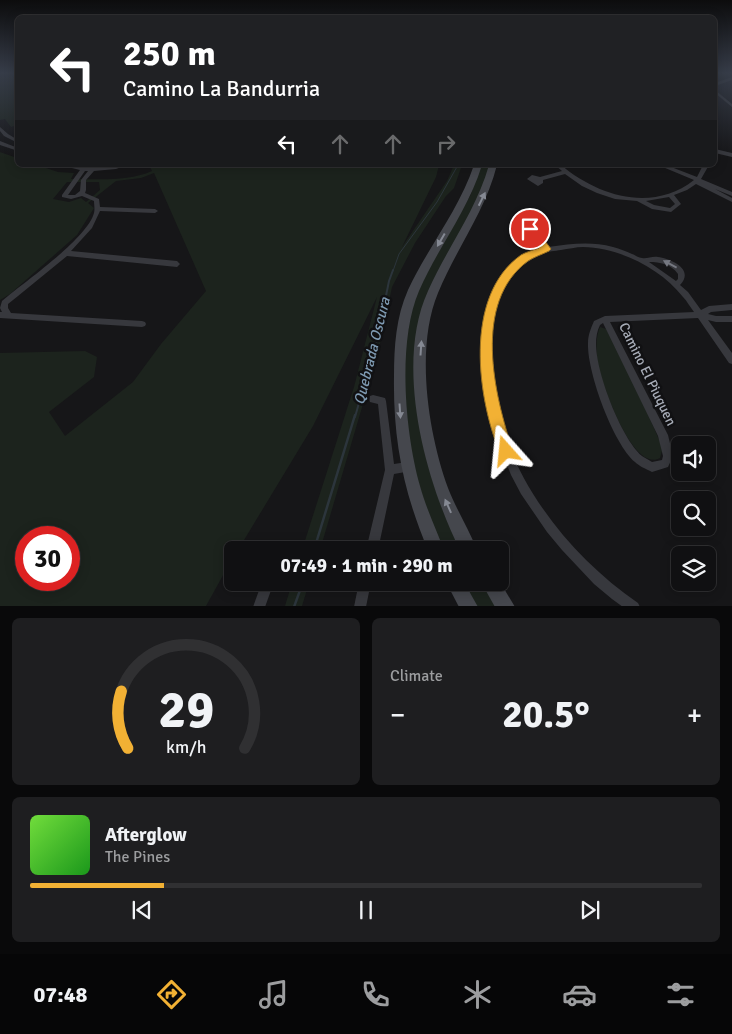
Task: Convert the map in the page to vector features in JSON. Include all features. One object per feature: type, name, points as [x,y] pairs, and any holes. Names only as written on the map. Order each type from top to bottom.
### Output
[{"type":"main road","points":[[432,541],[420,512],[407,467],[399,406],[400,350],[404,319],[414,289],[466,196],[477,167]]},
{"type":"main road","points":[[465,541],[442,492],[429,451],[423,417],[421,352],[424,321],[432,294],[488,185],[492,167]]},
{"type":"main road","points":[[460,591],[469,606]]},
{"type":"main road","points":[[495,591],[506,606]]},
{"type":"street","points":[[0,128],[6,135],[15,140]]},
{"type":"street","points":[[0,138],[6,135]]},
{"type":"street","points":[[0,143],[15,149]]},
{"type":"street","points":[[717,151],[732,155]]},
{"type":"street","points":[[74,167],[92,170],[106,167]]},
{"type":"street","points":[[560,167],[601,193],[639,200],[671,195],[697,182],[705,167]]},
{"type":"street","points":[[665,167],[732,200]]},
{"type":"street","points":[[84,169],[64,196],[72,198],[80,194],[83,191],[84,179],[92,170]]},
{"type":"street","points":[[540,179],[566,172]]},
{"type":"street","points":[[697,182],[708,184],[732,194]]},
{"type":"street","points":[[80,194],[97,200],[99,209],[92,224],[84,235],[65,253],[5,303],[4,315],[142,324]]},
{"type":"street","points":[[639,200],[648,206],[670,210],[678,204],[671,195]]},
{"type":"street","points":[[99,209],[155,211]]},
{"type":"street","points":[[529,229],[546,249]]},
{"type":"street","points":[[634,606],[585,566],[550,526],[520,480],[506,451],[498,428],[486,360],[486,337],[490,311],[499,288],[512,269],[525,258],[546,249],[569,246],[599,247],[623,253],[661,272],[676,285],[732,360]]},
{"type":"street","points":[[65,253],[177,264]]},
{"type":"street","points":[[642,261],[653,258],[674,265],[682,278],[681,282],[676,285]]},
{"type":"street","points":[[0,302],[12,296]]},
{"type":"street","points":[[700,315],[709,309],[732,307]]},
{"type":"street","points":[[605,319],[700,315],[716,319],[732,319]]},
{"type":"street","name":"Camino El Piuquen","points":[[605,319],[663,435],[668,456],[662,465],[650,465],[638,456],[622,438],[611,415],[596,372],[592,346],[593,332],[597,322],[605,319]]},
{"type":"street","points":[[373,400],[382,401],[390,470],[374,541]]},
{"type":"street","points":[[390,470],[407,467]]},
{"type":"street","points":[[259,606],[265,591]]},
{"type":"street","points":[[360,606],[363,591]]},
{"type":"shaded area","points":[[0,101],[15,101],[15,126],[11,127],[5,119],[0,120]]},
{"type":"shaded area","points":[[0,152],[15,157],[15,167],[43,167],[58,172],[74,173],[71,179],[133,177],[152,171],[150,167],[438,167],[436,177],[402,247],[447,181],[453,167],[461,167],[454,188],[446,196],[415,243],[392,287],[378,353],[323,541],[305,541],[354,387],[377,297],[313,426],[243,541],[224,541],[224,573],[206,606],[0,606],[0,353],[85,351],[97,357],[94,377],[49,412],[65,436],[133,382],[161,344],[206,291],[154,173],[141,178],[116,181],[88,203],[94,208],[77,235],[10,294],[0,300]],"holes":[[[67,182],[99,182],[100,190],[86,202],[81,198],[69,202],[53,199]]]},
{"type":"shaded area","points":[[480,167],[490,167],[485,185],[430,290],[419,421],[435,487],[456,541],[439,541],[432,527],[410,455],[403,365],[412,303],[470,196]]},
{"type":"shaded area","points":[[600,327],[606,329],[634,383],[661,444],[660,458],[649,459],[639,452],[628,439],[610,403],[597,358],[597,342]]},
{"type":"shaded area","points":[[290,591],[307,591],[302,606],[285,606]]},
{"type":"shaded area","points":[[465,591],[487,591],[497,606],[474,606]]},
{"type":"waterway","name":"Quebrada Oscura","points":[[393,271],[399,254],[437,202],[457,167]]},
{"type":"waterway","name":"Quebrada Oscura","points":[[355,417],[377,340],[393,270]]},
{"type":"waterway","name":"Quebrada Oscura","points":[[317,541],[355,415]]},
{"type":"waterway","name":"Quebrada Oscura","points":[[294,606],[300,591]]},
{"type":"route","points":[[506,451],[495,416],[490,386],[486,360],[487,328],[492,303],[507,275],[525,258],[546,249],[530,229]]}]
